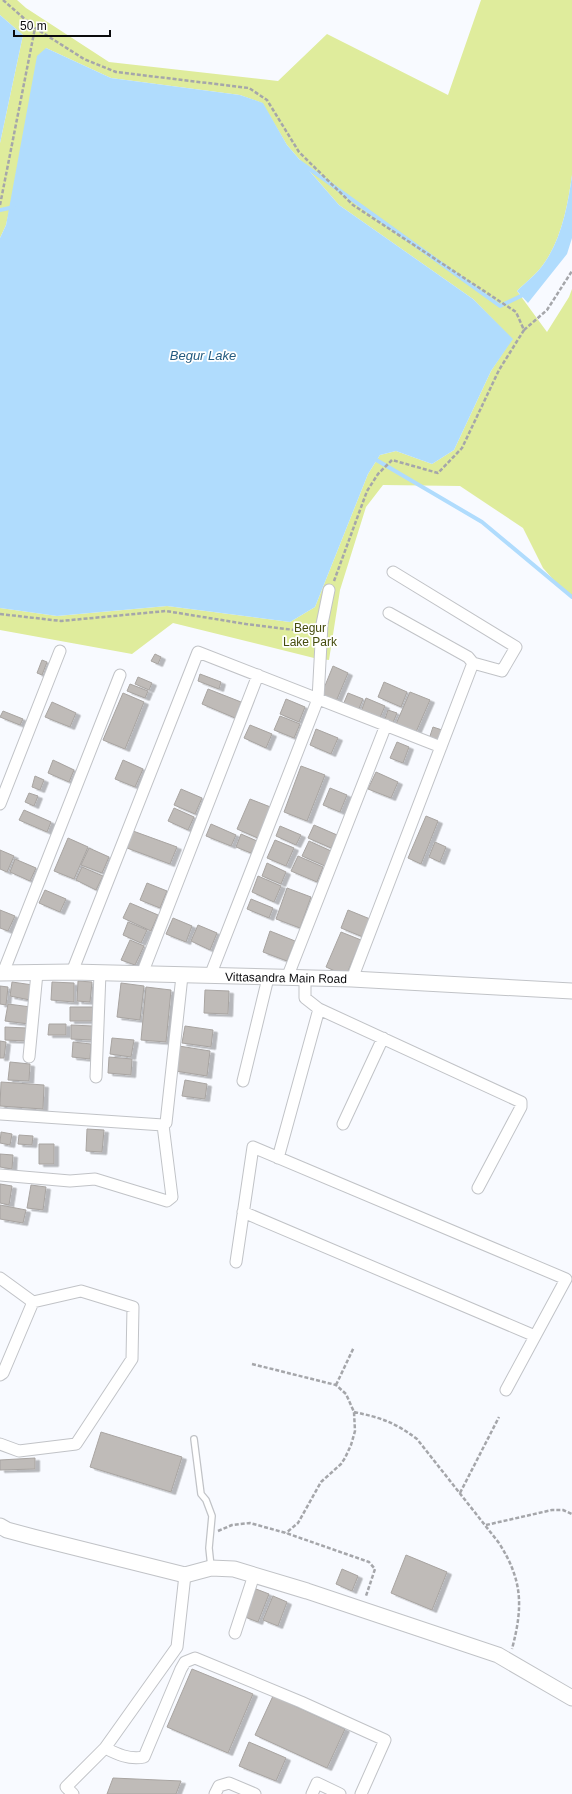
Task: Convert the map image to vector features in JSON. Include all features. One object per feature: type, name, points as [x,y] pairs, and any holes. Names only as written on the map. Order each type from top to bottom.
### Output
[{"type":"street","points":[[389,613],[468,657],[473,663],[502,671],[516,647],[393,572]]},
{"type":"street","points":[[210,976],[318,699],[322,624],[330,589]]},
{"type":"street","points":[[0,804],[60,651]]},
{"type":"street","points":[[72,972],[198,652],[441,747]]},
{"type":"street","points":[[352,979],[473,663]]},
{"type":"street","points":[[1,973],[120,676]]},
{"type":"street","points":[[142,974],[258,676]]},
{"type":"street","points":[[287,978],[386,725]]},
{"type":"street","name":"Vittasandra Main Road","points":[[1,973],[72,972],[182,976],[352,979],[572,991]]},
{"type":"street","points":[[30,1057],[37,973]]},
{"type":"street","points":[[96,1077],[100,973]]},
{"type":"street","points":[[0,1175],[70,1181],[95,1178],[167,1201],[172,1197],[163,1125],[166,1123],[182,976]]},
{"type":"street","points":[[243,1081],[268,978]]},
{"type":"street","points":[[305,979],[304,998],[319,1009],[521,1102],[521,1107],[478,1188]]},
{"type":"street","points":[[278,1158],[319,1009]]},
{"type":"street","points":[[343,1124],[383,1038]]},
{"type":"street","points":[[0,1114],[163,1125]]},
{"type":"street","points":[[236,1262],[253,1147],[566,1279],[506,1390]]},
{"type":"street","points":[[243,1212],[535,1336]]},
{"type":"street","points":[[0,1278],[33,1302],[81,1291],[133,1307],[132,1359],[76,1444],[19,1451],[0,1444]]},
{"type":"street","points":[[0,1375],[3,1373],[33,1302]]},
{"type":"street","points":[[0,1526],[7,1530],[26,1536],[185,1575],[211,1568],[234,1570],[254,1575],[307,1591],[498,1655],[572,1698]]},
{"type":"street","points":[[73,1794],[66,1787],[104,1748],[177,1647],[185,1575]]},
{"type":"street","points":[[235,1633],[254,1575]]},
{"type":"street","points":[[104,1748],[120,1756],[137,1759],[144,1757],[184,1662],[194,1658],[301,1702],[385,1740],[361,1794]]},
{"type":"street","points":[[312,1794],[317,1783],[340,1794]]},
{"type":"street","points":[[215,1794],[219,1786],[229,1784],[255,1794]]},
{"type":"lane","points":[[194,1439],[201,1494],[206,1500],[212,1516],[211,1541],[209,1548],[211,1568]]},
{"type":"path","points":[[3,0],[35,28],[84,59],[116,72],[249,88],[268,100],[299,152],[353,204],[516,312],[524,330]]},
{"type":"path","points":[[0,205],[35,28]]},
{"type":"path","points":[[330,589],[367,491],[378,474],[392,460],[438,473],[462,448],[499,370],[524,330],[547,310],[572,271]]},
{"type":"path","points":[[0,614],[60,621],[166,611],[246,624],[316,632]]},
{"type":"path","points":[[336,1385],[354,1347]]},
{"type":"path","points":[[252,1364],[336,1385],[346,1394],[354,1412],[355,1431],[345,1458],[321,1482],[298,1523],[286,1533]]},
{"type":"path","points":[[354,1412],[389,1420],[417,1439],[486,1525],[510,1560],[517,1580],[520,1600],[519,1624],[509,1661]]},
{"type":"path","points":[[460,1493],[499,1417]]},
{"type":"path","points":[[486,1525],[552,1510],[563,1510],[572,1514]]},
{"type":"path","points":[[211,1541],[219,1531],[232,1525],[250,1524],[286,1533],[369,1562],[373,1564],[375,1573],[361,1609]]},
{"type":"green space","name":"Begur Lake Park","points":[[0,0],[17,0],[26,8],[109,62],[278,81],[327,34],[448,95],[481,0],[572,0],[572,175],[568,197],[560,231],[551,252],[539,270],[517,291],[547,332],[569,297],[572,289],[572,596],[558,585],[543,568],[523,528],[460,486],[383,485],[366,507],[340,590],[329,660],[314,658],[173,623],[132,654],[0,630],[0,608],[57,616],[167,606],[290,622],[315,607],[368,474],[380,455],[396,451],[432,464],[454,450],[491,371],[512,339],[473,299],[339,205],[287,145],[262,103],[240,95],[111,78],[46,48],[6,225],[0,238],[0,143],[23,35],[0,15]]},
{"type":"water","points":[[0,15],[23,35],[0,143]]},
{"type":"water","name":"Begur Lake","points":[[46,48],[111,78],[240,95],[263,103],[287,145],[339,205],[473,299],[513,339],[491,371],[454,450],[432,464],[396,451],[380,455],[368,474],[315,607],[290,622],[167,606],[57,616],[0,608],[0,238],[6,225],[37,56]]},
{"type":"water","points":[[572,175],[572,238],[567,254],[528,303],[517,291],[542,266],[556,242],[566,209]]},
{"type":"building","points":[[155,654],[161,657],[158,664],[151,661]]},
{"type":"building","points":[[42,660],[47,662],[42,675],[37,673]]},
{"type":"building","points":[[333,666],[348,673],[335,704],[320,698]]},
{"type":"building","points":[[200,674],[221,682],[219,689],[198,681]]},
{"type":"building","points":[[138,677],[152,683],[149,690],[135,684]]},
{"type":"building","points":[[384,682],[407,692],[401,707],[378,697]]},
{"type":"building","points":[[130,684],[148,691],[145,698],[127,691]]},
{"type":"building","points":[[208,689],[241,702],[235,718],[202,704]]},
{"type":"building","points":[[410,692],[430,700],[416,732],[396,724]]},
{"type":"building","points":[[123,693],[144,702],[125,749],[103,740]]},
{"type":"building","points":[[348,693],[363,699],[358,711],[343,705]]},
{"type":"building","points":[[366,698],[385,706],[379,720],[361,712]]},
{"type":"building","points":[[286,699],[305,707],[299,722],[280,714]]},
{"type":"building","points":[[52,702],[76,713],[70,727],[45,717]]},
{"type":"building","points":[[388,710],[397,713],[392,725],[384,722]]},
{"type":"building","points":[[3,711],[23,719],[20,725],[0,717]]},
{"type":"building","points":[[280,716],[300,724],[294,738],[274,730]]},
{"type":"building","points":[[250,725],[272,734],[266,748],[244,738]]},
{"type":"building","points":[[433,727],[442,730],[437,742],[429,739]]},
{"type":"building","points":[[316,729],[338,738],[331,754],[310,745]]},
{"type":"building","points":[[397,742],[409,747],[403,763],[390,758]]},
{"type":"building","points":[[53,760],[74,770],[69,782],[48,773]]},
{"type":"building","points":[[123,760],[143,769],[135,787],[115,779]]},
{"type":"building","points":[[301,766],[325,775],[307,821],[284,812]]},
{"type":"building","points":[[376,772],[398,782],[391,798],[368,789]]},
{"type":"building","points":[[35,776],[44,780],[40,790],[32,787]]},
{"type":"building","points":[[330,788],[347,795],[340,812],[323,805]]},
{"type":"building","points":[[181,789],[202,798],[195,814],[174,805]]},
{"type":"building","points":[[29,793],[38,796],[34,806],[25,802]]},
{"type":"building","points":[[250,799],[273,808],[260,839],[237,829]]},
{"type":"building","points":[[174,808],[194,817],[188,830],[168,821]]},
{"type":"building","points":[[24,810],[51,822],[47,832],[19,820]]},
{"type":"building","points":[[426,816],[438,821],[421,864],[408,858]]},
{"type":"building","points":[[211,824],[236,835],[231,846],[206,836]]},
{"type":"building","points":[[314,825],[337,835],[331,848],[308,838]]},
{"type":"building","points":[[280,826],[301,835],[296,845],[276,836]]},
{"type":"building","points":[[133,831],[177,847],[170,864],[127,848]]},
{"type":"building","points":[[241,834],[257,841],[251,853],[236,847]]},
{"type":"building","points":[[68,838],[88,847],[74,879],[54,871]]},
{"type":"building","points":[[275,840],[294,848],[286,866],[267,858]]},
{"type":"building","points":[[309,841],[331,851],[325,866],[302,856]]},
{"type":"building","points":[[435,842],[446,847],[440,862],[429,857]]},
{"type":"building","points":[[89,848],[109,857],[102,873],[81,865]]},
{"type":"building","points":[[0,850],[14,856],[7,872],[0,869]]},
{"type":"building","points":[[298,856],[323,867],[317,882],[291,871]]},
{"type":"building","points":[[15,859],[36,868],[30,881],[10,872]]},
{"type":"building","points":[[267,863],[286,872],[281,884],[262,876]]},
{"type":"building","points":[[82,867],[103,876],[96,890],[76,880]]},
{"type":"building","points":[[258,876],[281,886],[274,902],[252,892]]},
{"type":"building","points":[[147,883],[167,891],[160,908],[140,900]]},
{"type":"building","points":[[287,888],[311,897],[300,928],[276,919]]},
{"type":"building","points":[[45,890],[66,899],[60,912],[39,903]]},
{"type":"building","points":[[251,899],[273,908],[269,918],[247,909]]},
{"type":"building","points":[[130,903],[158,915],[151,931],[123,918]]},
{"type":"building","points":[[0,910],[15,916],[8,931],[0,928]]},
{"type":"building","points":[[348,910],[370,919],[363,937],[341,928]]},
{"type":"building","points":[[173,918],[192,926],[186,942],[166,934]]},
{"type":"building","points":[[128,922],[147,930],[141,943],[123,935]]},
{"type":"building","points":[[198,925],[217,933],[210,950],[191,941]]},
{"type":"building","points":[[270,931],[295,941],[287,961],[263,952]]},
{"type":"building","points":[[341,932],[361,940],[346,976],[326,967]]},
{"type":"building","points":[[130,940],[144,946],[135,965],[121,960]]},
{"type":"building","points":[[78,981],[92,982],[90,1002],[77,1001]]},
{"type":"building","points":[[12,982],[33,985],[30,1000],[10,996]]},
{"type":"building","points":[[52,982],[74,983],[74,1002],[51,1000]]},
{"type":"building","points":[[121,983],[144,986],[140,1020],[117,1017]]},
{"type":"building","points":[[0,986],[8,987],[6,1005],[0,1004]]},
{"type":"building","points":[[146,987],[171,990],[166,1042],[141,1040]]},
{"type":"building","points":[[205,990],[229,991],[228,1014],[204,1013]]},
{"type":"building","points":[[8,1004],[31,1007],[29,1024],[5,1021]]},
{"type":"building","points":[[70,1007],[93,1007],[92,1021],[70,1021]]},
{"type":"building","points":[[49,1024],[66,1024],[66,1035],[48,1035]]},
{"type":"building","points":[[71,1025],[93,1026],[92,1040],[71,1039]]},
{"type":"building","points":[[185,1026],[213,1030],[211,1047],[182,1043]]},
{"type":"building","points":[[5,1027],[27,1028],[27,1041],[5,1040]]},
{"type":"building","points":[[112,1038],[134,1040],[131,1057],[110,1054]]},
{"type":"building","points":[[0,1041],[6,1042],[4,1058],[0,1058]]},
{"type":"building","points":[[73,1042],[91,1044],[90,1059],[72,1057]]},
{"type":"building","points":[[179,1046],[210,1051],[207,1076],[175,1071]]},
{"type":"building","points":[[109,1057],[132,1059],[131,1075],[108,1073]]},
{"type":"building","points":[[10,1062],[30,1064],[29,1081],[8,1080]]},
{"type":"building","points":[[185,1080],[207,1084],[205,1099],[182,1096]]},
{"type":"building","points":[[1,1082],[44,1085],[43,1109],[0,1106]]},
{"type":"building","points":[[87,1129],[104,1130],[102,1152],[86,1151]]},
{"type":"building","points":[[1,1132],[12,1134],[10,1145],[0,1143]]},
{"type":"building","points":[[19,1135],[33,1136],[32,1145],[18,1144]]},
{"type":"building","points":[[39,1144],[54,1144],[54,1164],[39,1164]]},
{"type":"building","points":[[0,1154],[13,1155],[12,1169],[0,1167]]},
{"type":"building","points":[[0,1184],[12,1186],[9,1205],[0,1203]]},
{"type":"building","points":[[31,1185],[46,1187],[43,1210],[27,1208]]},
{"type":"building","points":[[0,1205],[26,1210],[23,1223],[0,1219]]},
{"type":"building","points":[[101,1432],[182,1457],[171,1492],[90,1467]]},
{"type":"building","points":[[35,1458],[35,1469],[0,1470],[0,1460]]},
{"type":"building","points":[[406,1555],[447,1572],[432,1610],[391,1593]]},
{"type":"building","points":[[342,1569],[358,1576],[352,1591],[336,1584]]},
{"type":"building","points":[[256,1589],[269,1594],[258,1622],[245,1617]]},
{"type":"building","points":[[273,1596],[287,1602],[278,1626],[263,1620]]},
{"type":"building","points":[[192,1669],[253,1694],[228,1753],[167,1727]]},
{"type":"building","points":[[273,1696],[345,1729],[327,1768],[255,1735]]},
{"type":"building","points":[[249,1742],[286,1758],[276,1781],[239,1766]]},
{"type":"building","points":[[113,1778],[181,1781],[176,1794],[107,1794]]},
{"type":"waterway","points":[[300,162],[500,306],[525,294]]},
{"type":"waterway","points":[[0,210],[14,207]]},
{"type":"waterway","points":[[373,458],[482,522],[572,597]]}]
